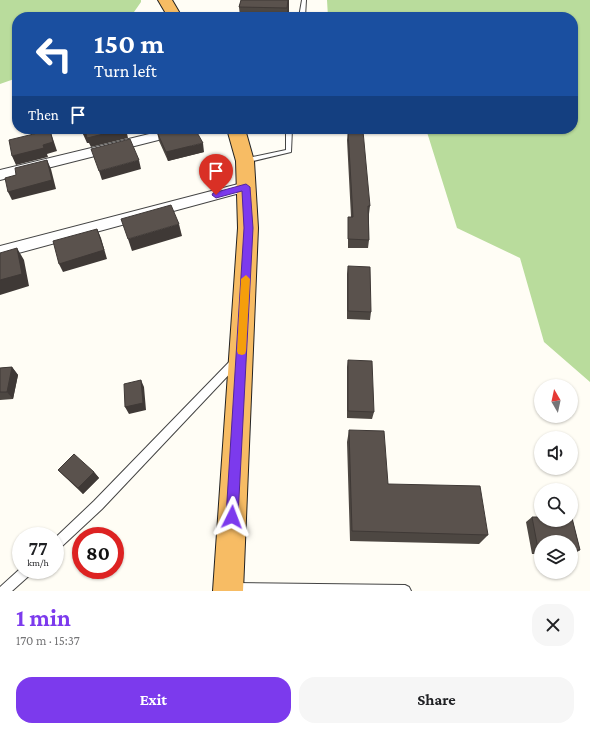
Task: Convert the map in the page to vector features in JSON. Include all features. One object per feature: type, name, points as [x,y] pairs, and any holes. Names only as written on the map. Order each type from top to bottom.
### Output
[{"type":"highway","points":[[165,0],[172,12]]},
{"type":"highway","points":[[228,590],[248,228],[245,161],[237,134]]},
{"type":"street","points":[[0,175],[166,134]]},
{"type":"street","points":[[0,252],[246,187]]},
{"type":"lane","points":[[303,12],[304,0]]},
{"type":"lane","points":[[245,161],[289,151],[289,134]]},
{"type":"lane","points":[[64,536],[98,505],[241,356]]},
{"type":"lane","points":[[4,591],[17,579]]},
{"type":"lane","points":[[228,590],[405,591]]},
{"type":"green space","points":[[0,0],[141,0],[134,12],[12,12],[12,80],[0,84]]},
{"type":"green space","points":[[327,0],[590,0],[590,382],[544,342],[520,258],[457,228],[428,134],[578,134],[578,12],[328,12]]},
{"type":"building","points":[[241,0],[288,0],[287,8],[239,7]]},
{"type":"building","points":[[34,134],[51,134],[53,142],[43,145],[44,148],[12,156],[9,140]]},
{"type":"building","points":[[86,134],[103,134],[87,138]]},
{"type":"building","points":[[158,134],[198,134],[203,143],[166,152]]},
{"type":"building","points":[[348,134],[363,134],[370,206],[368,206],[369,240],[348,239],[348,217],[353,217]]},
{"type":"building","points":[[130,139],[139,160],[99,171],[91,149]]},
{"type":"building","points":[[47,160],[52,180],[8,192],[5,178],[16,175],[15,168]]},
{"type":"building","points":[[171,205],[179,224],[128,239],[121,219]]},
{"type":"building","points":[[97,229],[104,250],[59,264],[53,241]]},
{"type":"building","points":[[17,248],[22,274],[0,280],[0,253]]},
{"type":"building","points":[[348,266],[370,267],[371,312],[348,311]]},
{"type":"building","points":[[348,360],[372,361],[374,412],[348,411]]},
{"type":"building","points":[[12,367],[7,392],[0,392],[0,368]]},
{"type":"building","points":[[141,380],[143,403],[125,407],[124,384]]},
{"type":"building","points":[[349,430],[384,431],[388,484],[480,486],[488,535],[352,531]]},
{"type":"building","points":[[74,454],[94,472],[78,488],[58,470]]},
{"type":"building","points":[[532,517],[534,517],[534,527],[574,527],[576,535],[535,535]]},
{"type":"slow traffic","points":[[242,351],[246,279]]},
{"type":"route","points":[[216,195],[246,187],[248,228],[232,517]]}]
